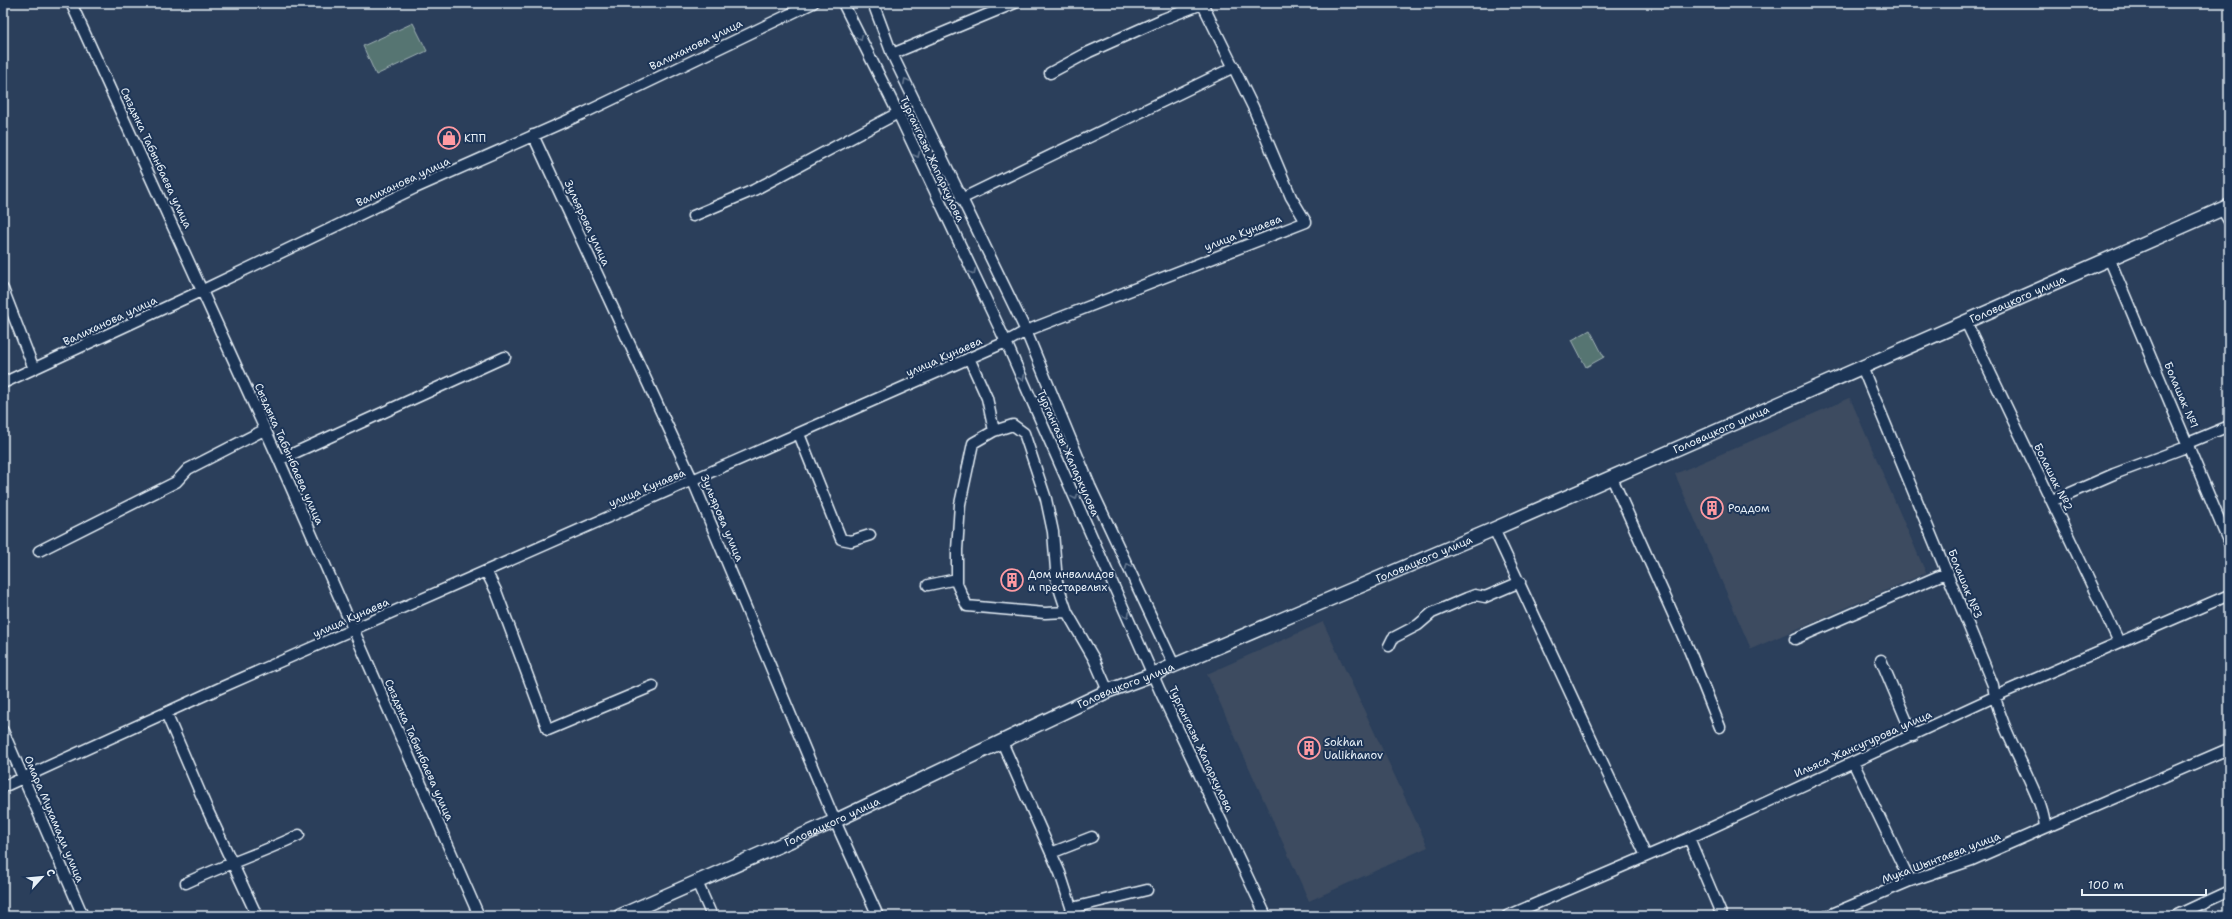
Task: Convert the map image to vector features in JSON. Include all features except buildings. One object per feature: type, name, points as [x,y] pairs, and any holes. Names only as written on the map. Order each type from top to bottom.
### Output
[{"type":"main road","name":"Головацкого улица","points":[[620,916],[835,821],[1108,691],[1154,674],[1612,478],[2225,207]]},
{"type":"street","name":"Сыздыка Табынбаева улица","points":[[71,3],[203,290],[264,430],[279,460],[479,916]]},
{"type":"street","name":"Валиханова улица","points":[[3,383],[203,290],[415,188],[582,114],[813,3]]},
{"type":"street","name":"Тургангазы Жапаркулова","points":[[843,3],[898,113],[1006,342],[1154,674],[1266,916]]},
{"type":"street","name":"Тургангазы Жапаркулова","points":[[873,3],[892,54],[1026,331],[1090,486],[1174,665]]},
{"type":"street","points":[[892,54],[1015,3]]},
{"type":"street","points":[[961,199],[1234,67],[1202,4],[1163,19],[1088,52],[1050,73]]},
{"type":"street","name":"улица Кунаева","points":[[3,787],[486,571],[1006,342],[1026,331],[1306,222],[1291,197],[1234,67]]},
{"type":"street","points":[[693,216],[754,190],[898,113]]},
{"type":"street","name":"Зульярова улица","points":[[533,135],[693,481],[835,821],[878,916]]},
{"type":"street","points":[[2225,207],[2229,220]]},
{"type":"street","name":"Болашак №1","points":[[2108,258],[2229,543]]},
{"type":"street","points":[[3,289],[34,369]]},
{"type":"street","name":"Болашак №2","points":[[1966,322],[2118,642]]},
{"type":"street","points":[[279,460],[505,357]]},
{"type":"street","points":[[970,358],[987,398],[994,431]]},
{"type":"street","name":"Болашак №3","points":[[1862,367],[1948,572],[1993,685],[1995,698],[2043,810],[2045,828]]},
{"type":"street","points":[[1067,612],[1045,613],[967,606],[957,584],[960,504],[973,443],[994,431],[1013,425],[1024,433],[1031,451],[1052,525],[1058,582],[1067,612],[1094,659],[1108,691]]},
{"type":"street","points":[[2052,501],[2229,426]]},
{"type":"street","points":[[39,550],[176,482],[188,469],[264,430]]},
{"type":"street","points":[[799,434],[841,540],[852,541],[870,536]]},
{"type":"street","points":[[1612,478],[1686,645],[1720,727]]},
{"type":"street","points":[[1494,529],[1520,582],[1591,740],[1646,856]]},
{"type":"street","points":[[486,571],[496,591],[548,730],[653,686]]},
{"type":"street","points":[[1795,639],[1948,572]]},
{"type":"street","points":[[928,585],[957,579]]},
{"type":"street","points":[[1389,646],[1393,638],[1418,625],[1432,613],[1475,595],[1485,597],[1520,582]]},
{"type":"street","name":"Ильяса Жансугурова улица","points":[[1507,916],[1688,838],[2118,642],[2229,595]]},
{"type":"street","points":[[1881,660],[1913,736]]},
{"type":"street","points":[[166,713],[208,811],[257,916]]},
{"type":"street","name":"Омара Мухамади улица","points":[[3,731],[83,916]]},
{"type":"street","points":[[1002,742],[1051,853],[1073,912],[1147,890]]},
{"type":"street","name":"Мука Шынтаева улица","points":[[1827,916],[1910,881],[1972,860],[2016,842],[2228,749]]},
{"type":"street","points":[[1853,762],[1910,881]]},
{"type":"street","points":[[186,884],[220,867],[233,864],[299,835]]},
{"type":"street","points":[[1051,853],[1092,837]]},
{"type":"street","points":[[1688,838],[1722,916]]},
{"type":"street","points":[[697,882],[712,916]]},
{"type":"street","points":[[2174,916],[2229,891]]},
{"type":"shaded area","points":[[1850,398],[1926,573],[1751,649],[1675,474]]},
{"type":"shaded area","points":[[1323,622],[1428,847],[1309,901],[1207,674]]},
{"type":"green space","points":[[413,23],[427,51],[376,75],[363,46]]},
{"type":"green space","points":[[1590,330],[1604,357],[1586,367],[1572,340]]},
{"type":"place","name":"КПП","points":[[449,138]]},
{"type":"place","name":"Роддом","points":[[1712,508]]},
{"type":"place","name":"Дом инвалидов и престарелых","points":[[1012,580]]},
{"type":"place","name":"Sokhan Ualikhanov","points":[[1309,748]]}]
